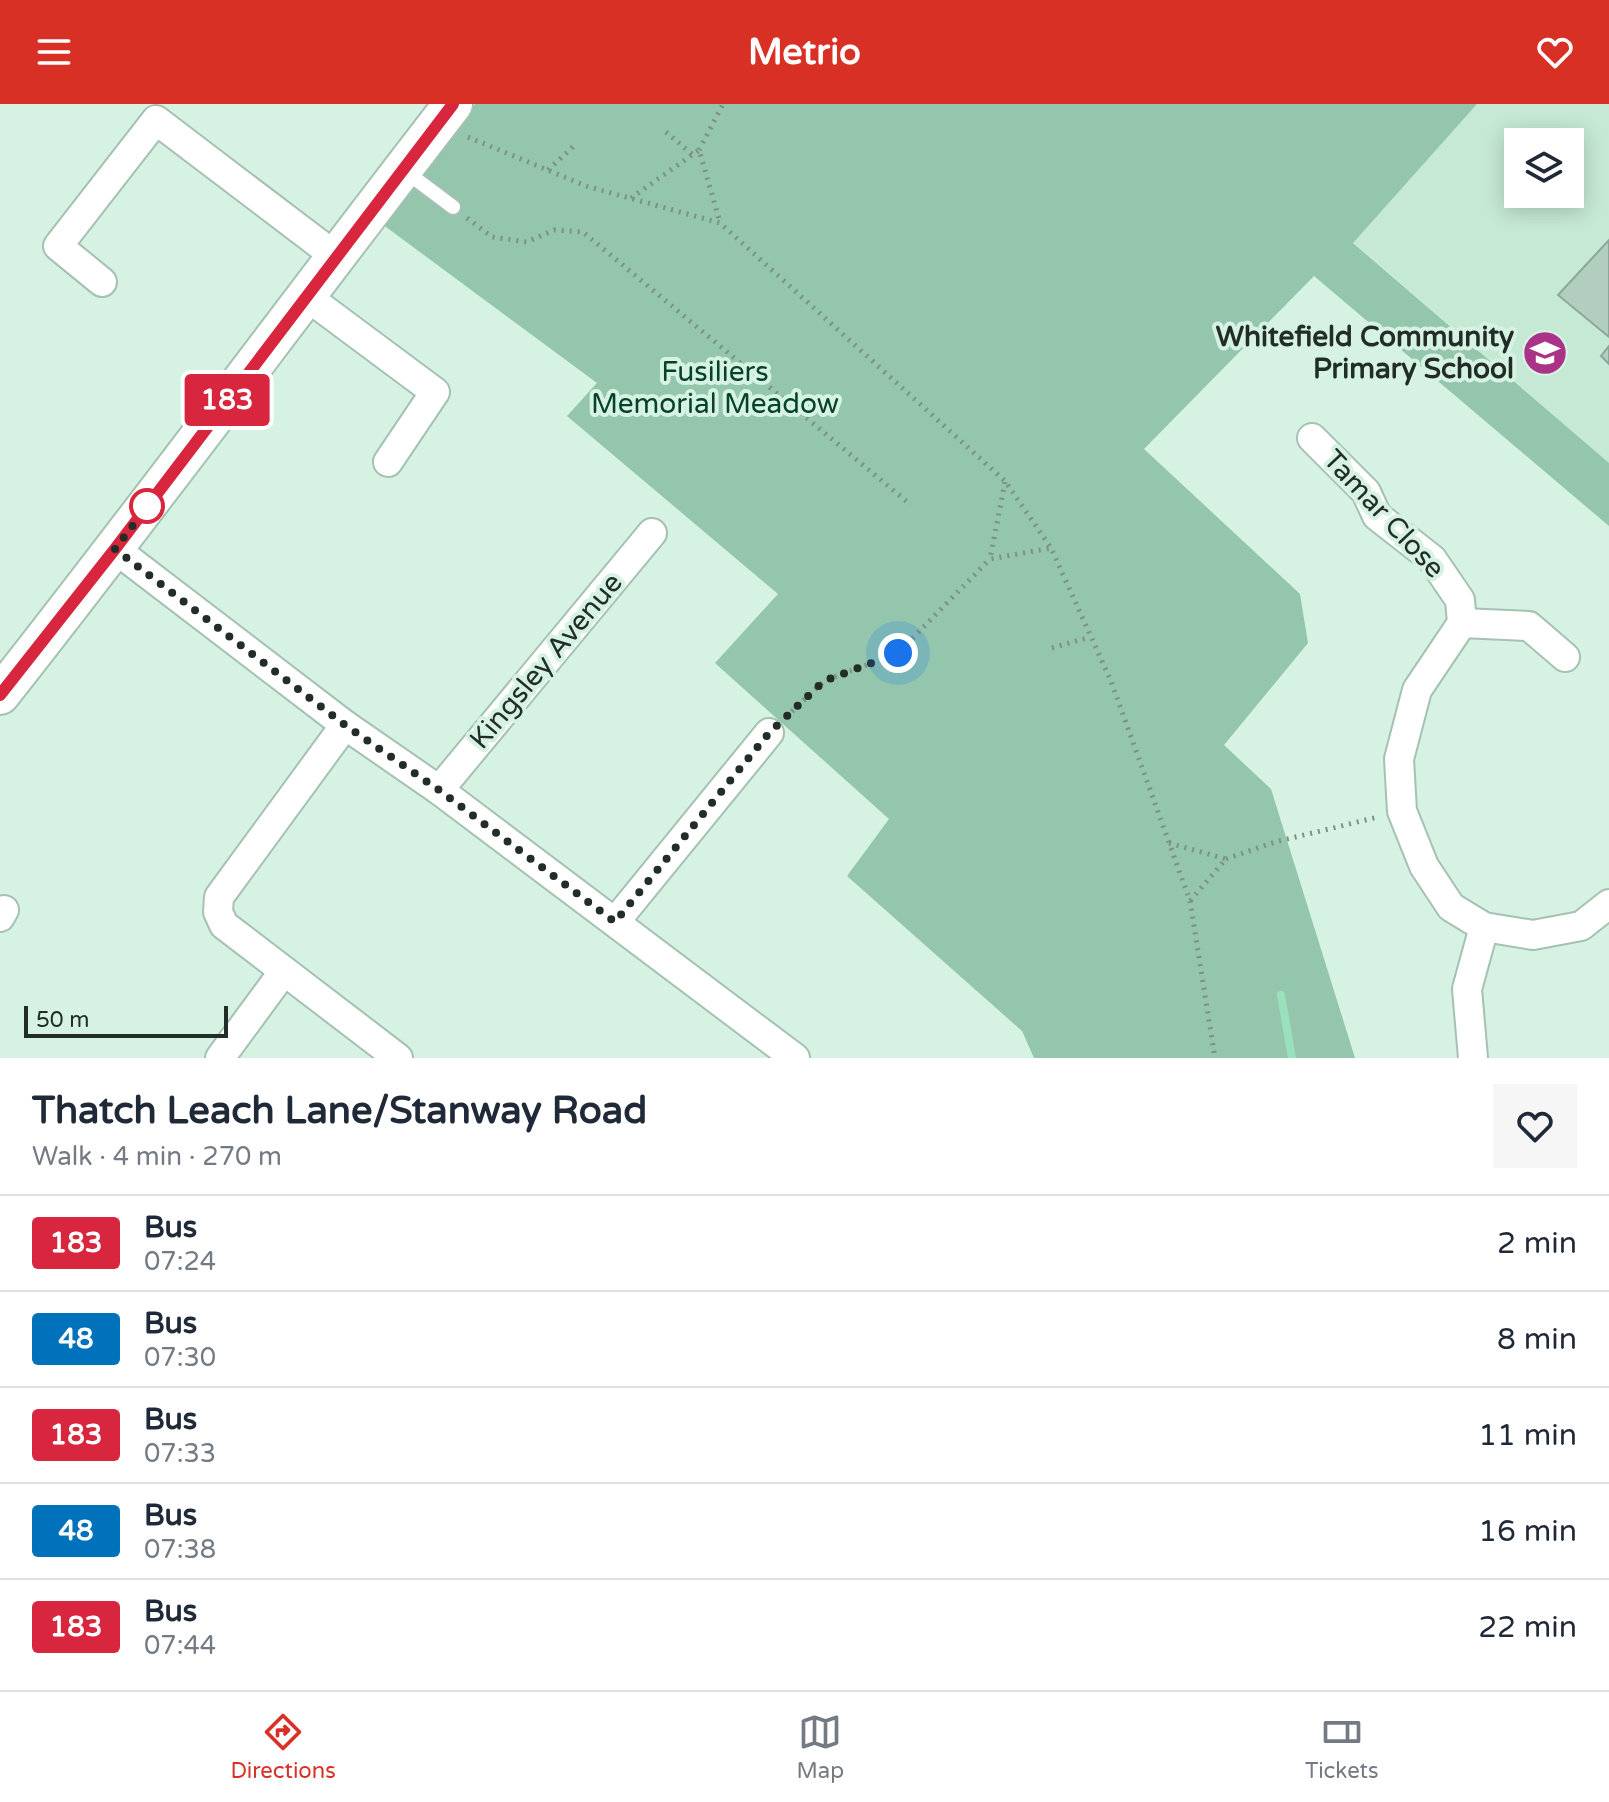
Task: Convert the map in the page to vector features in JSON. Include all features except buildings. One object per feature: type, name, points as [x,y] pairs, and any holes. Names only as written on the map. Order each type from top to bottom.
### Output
[{"type":"street","points":[[0,695],[115,549],[445,114]]},
{"type":"street","points":[[102,282],[58,246],[156,120],[335,256]]},
{"type":"street","points":[[306,296],[435,392],[388,462]]},
{"type":"street","name":"Tamar Close","points":[[1312,438],[1366,492],[1377,516],[1432,559],[1460,600],[1462,623]]},
{"type":"street","name":"Kingsley Avenue","points":[[439,790],[652,533]]},
{"type":"street","points":[[115,549],[345,725],[439,790],[795,1058]]},
{"type":"street","points":[[1565,657],[1529,626],[1462,623],[1417,690],[1399,759],[1402,811],[1424,866],[1451,907],[1484,927],[1533,935],[1557,931],[1581,926],[1609,904]]},
{"type":"street","points":[[345,725],[219,897],[218,912],[224,925],[398,1058]]},
{"type":"street","points":[[615,922],[769,733]]},
{"type":"street","points":[[1473,1058],[1467,989],[1484,927]]},
{"type":"street","points":[[220,1058],[284,971]]},
{"type":"lane","points":[[402,168],[453,207]]},
{"type":"path","points":[[631,198],[696,152],[723,104]]},
{"type":"path","points":[[445,114],[548,170],[586,186],[720,223],[1005,481],[1051,548],[1111,681],[1190,901],[1215,1058]]},
{"type":"path","points":[[666,132],[696,152],[720,223]]},
{"type":"path","points":[[548,170],[576,144]]},
{"type":"path","points":[[453,207],[492,237],[527,242],[554,230],[583,232],[911,505]]},
{"type":"path","points":[[769,733],[824,681],[898,653],[990,559],[1005,481]]},
{"type":"path","points":[[990,559],[1051,548]]},
{"type":"path","points":[[1052,648],[1090,637]]},
{"type":"path","points":[[1190,901],[1226,859],[1275,842],[1402,811]]},
{"type":"path","points":[[1168,842],[1226,859]]},
{"type":"shaded area","name":"Whitefield Community Primary School","points":[[1477,104],[1609,104],[1609,463],[1353,242]]},
{"type":"green space","name":"Fusiliers Memorial Meadow","points":[[475,104],[1477,104],[1353,243],[1609,463],[1609,526],[1314,276],[1144,449],[1300,594],[1308,643],[1224,745],[1271,789],[1355,1058],[1034,1058],[1022,1031],[847,876],[889,819],[715,663],[778,594],[567,416],[597,383],[382,224]]},
{"type":"waterway","points":[[1281,995],[1292,1058]]},
{"type":"bus line","name":"183","points":[[0,695],[115,549],[453,104]]},
{"type":"place","name":"Whitefield Community Primary School","points":[[1545,353]]},
{"type":"route","points":[[147,506],[153,499],[115,549],[345,725],[439,790],[615,922],[769,733],[824,681],[898,653]]}]
